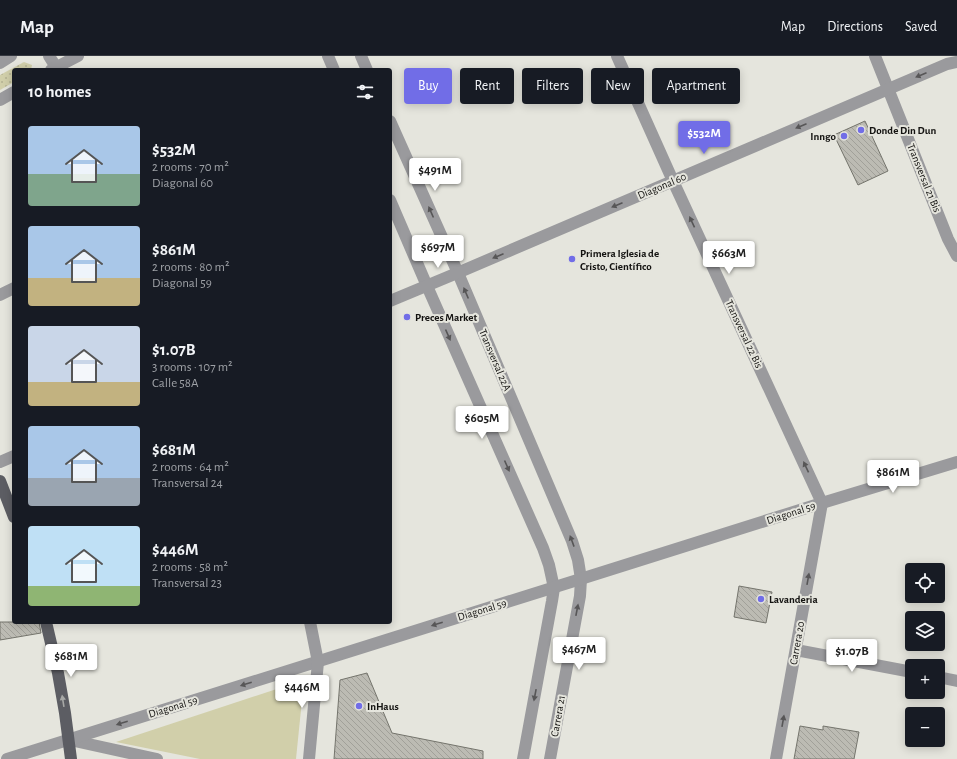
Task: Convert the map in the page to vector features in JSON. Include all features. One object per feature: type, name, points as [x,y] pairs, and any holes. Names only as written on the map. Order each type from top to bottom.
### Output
[{"type":"main road","points":[[0,481],[12,512]]},
{"type":"main road","points":[[46,624],[58,673],[71,759]]},
{"type":"street","points":[[0,63],[11,56]]},
{"type":"street","points":[[49,56],[53,68],[78,56]]},
{"type":"street","points":[[328,56],[333,68]]},
{"type":"street","points":[[361,56],[366,68]]},
{"type":"street","name":"Transversal 22 Bis","points":[[617,56],[673,181],[822,503]]},
{"type":"street","name":"Transversal 21 Bis","points":[[875,56],[948,239],[957,256]]},
{"type":"street","name":"Diagonal 60","points":[[392,300],[947,64],[957,62]]},
{"type":"street","points":[[0,100],[12,93]]},
{"type":"street","name":"Transversal 22A","points":[[392,125],[458,273],[572,541],[578,560],[581,579]]},
{"type":"street","points":[[392,205],[543,548],[549,565],[554,588],[523,759]]},
{"type":"street","points":[[0,295],[12,289]]},
{"type":"street","points":[[0,462],[12,457]]},
{"type":"street","name":"Diagonal 59","points":[[7,759],[957,462]]},
{"type":"street","name":"Carrera 20","points":[[776,759],[822,503]]},
{"type":"street","name":"Carrera 21","points":[[550,759],[580,596],[581,579]]},
{"type":"street","points":[[309,759],[318,662],[310,624]]},
{"type":"street","points":[[796,650],[905,671]]},
{"type":"street","points":[[945,678],[957,681]]},
{"type":"street","points":[[69,740],[157,759]]},
{"type":"shaded area","points":[[24,62],[32,65],[31,68],[13,68]]},
{"type":"shaded area","points":[[12,68],[12,83],[0,90],[0,75]]},
{"type":"shaded area","points":[[304,680],[296,759],[200,759],[116,742]]},
{"type":"building","points":[[865,121],[888,171],[858,185],[834,135]]},
{"type":"building","points":[[739,586],[772,592],[766,623],[734,617]]},
{"type":"building","points":[[0,622],[12,622],[12,624],[39,624],[41,633],[0,640]]},
{"type":"building","name":"InHaus","points":[[367,673],[392,733],[483,751],[483,759],[334,759],[340,680]]},
{"type":"building","points":[[800,726],[823,730],[823,726],[859,732],[854,759],[794,759]]},
{"type":"place","name":"Donde Din Dun","points":[[861,130]]},
{"type":"place","name":"Inngo","points":[[844,136]]},
{"type":"place","name":"Primera Iglesia de Cristo, Científico","points":[[572,259]]},
{"type":"place","name":"Preces Market","points":[[407,317]]},
{"type":"place","name":"Lavanderia","points":[[761,599]]},
{"type":"place","name":"InHaus","points":[[359,706]]}]
